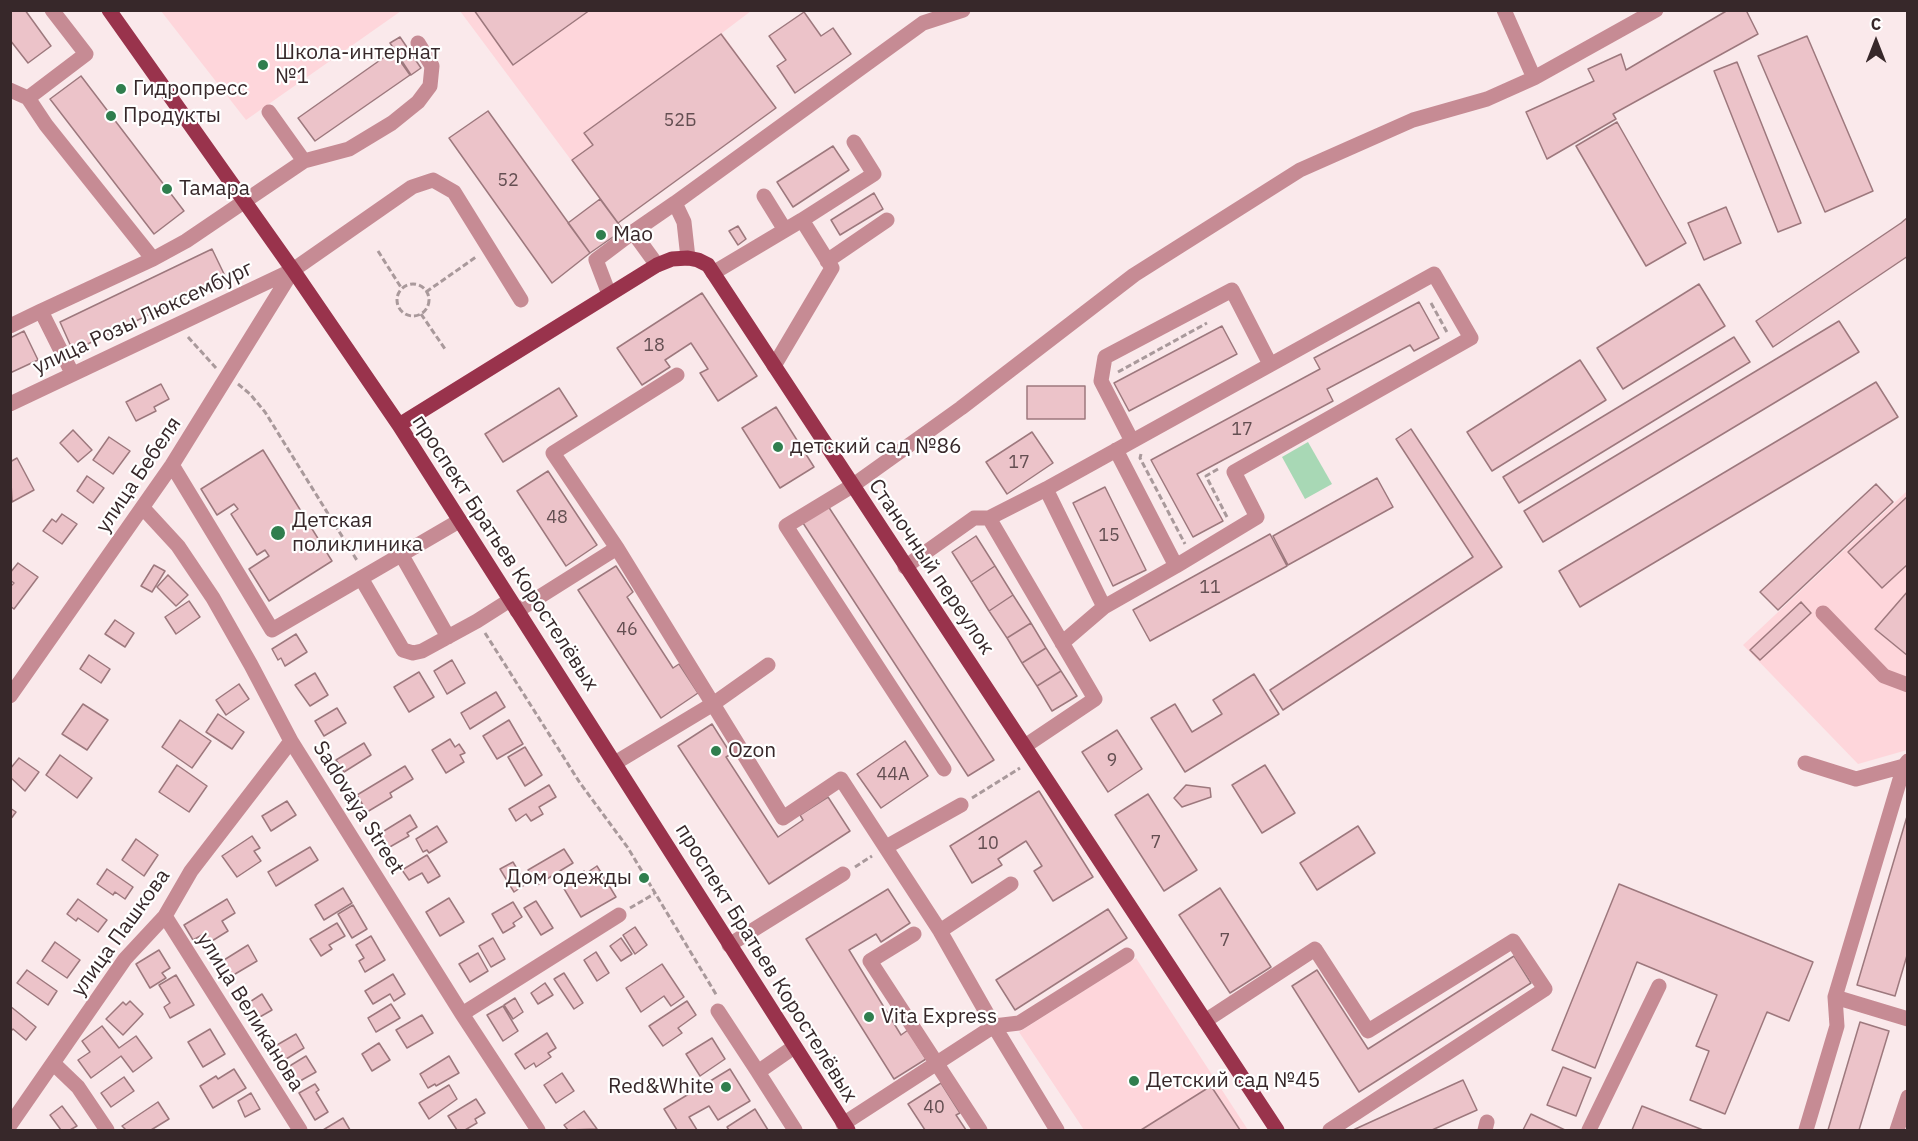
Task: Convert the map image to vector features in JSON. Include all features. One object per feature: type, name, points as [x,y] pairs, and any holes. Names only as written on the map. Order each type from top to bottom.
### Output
[{"type":"main road","name":"проспект Братьев Коростелёвых","points":[[109,10],[293,270],[399,425],[845,1127]]},
{"type":"main road","name":"Станочный переулок","points":[[688,258],[708,265],[1277,1131]]},
{"type":"main road","points":[[399,425],[657,265],[672,259],[688,258]]},
{"type":"street","points":[[28,98],[86,54],[52,10]]},
{"type":"street","points":[[609,294],[596,260],[923,23],[963,10]]},
{"type":"street","points":[[1504,10],[1534,78]]},
{"type":"street","points":[[944,768],[786,526],[852,486],[961,408],[1134,274],[1300,170],[1413,120],[1486,99],[1534,78],[1656,10]]},
{"type":"street","points":[[10,326],[153,259],[186,241],[304,161],[349,149],[393,123],[418,102],[430,86],[432,66],[418,44]]},
{"type":"street","points":[[10,90],[28,98],[46,125],[153,259]]},
{"type":"street","points":[[269,112],[304,161]]},
{"type":"street","points":[[713,273],[874,174],[854,142]]},
{"type":"street","points":[[293,270],[412,187],[433,180],[454,192],[521,300]]},
{"type":"street","points":[[764,196],[785,230]]},
{"type":"street","points":[[675,203],[684,222],[688,258]]},
{"type":"street","points":[[774,366],[832,268],[802,220]]},
{"type":"street","points":[[827,261],[887,220]]},
{"type":"street","points":[[633,232],[657,265]]},
{"type":"street","name":"улица Розы Люксембург","points":[[10,404],[293,270]]},
{"type":"street","name":"улица Бебеля","points":[[10,696],[172,465],[293,270]]},
{"type":"street","points":[[905,567],[974,518],[988,518],[1116,450],[1137,446],[1270,364],[1434,274],[1471,338],[1234,472],[1257,517],[1104,607],[1062,643]]},
{"type":"street","points":[[1137,446],[1101,381],[1105,357],[1232,290],[1270,364]]},
{"type":"street","points":[[42,311],[72,373]]},
{"type":"street","points":[[677,375],[553,453],[617,548],[783,818],[841,778],[940,931],[1051,1129]]},
{"type":"street","points":[[1116,450],[1176,566]]},
{"type":"street","points":[[172,465],[272,630],[459,521]]},
{"type":"street","points":[[1046,489],[1104,607]]},
{"type":"street","name":"Sadovaya Street","points":[[143,508],[178,546],[213,598],[291,741],[538,1131]]},
{"type":"street","points":[[988,518],[1095,699],[1025,746]]},
{"type":"street","points":[[361,578],[403,650],[413,653],[422,651],[477,621],[513,605],[617,548]]},
{"type":"street","points":[[401,554],[448,637]]},
{"type":"street","points":[[1823,614],[1884,676],[1908,685]]},
{"type":"street","points":[[615,763],[712,704],[768,665]]},
{"type":"street","name":"улица Пашкова","points":[[10,1125],[124,959],[165,916],[191,871],[291,741]]},
{"type":"street","points":[[1804,763],[1856,779],[1906,763]]},
{"type":"street","points":[[1806,1131],[1837,1026],[1836,996],[1906,763]]},
{"type":"street","points":[[886,847],[961,805]]},
{"type":"street","points":[[729,945],[843,874]]},
{"type":"street","points":[[940,931],[1011,884]]},
{"type":"street","points":[[462,1014],[620,915]]},
{"type":"street","name":"улица Великанова","points":[[165,916],[300,1131]]},
{"type":"street","points":[[914,934],[870,961],[980,1131]]},
{"type":"street","points":[[1205,1022],[1315,949],[1368,1031],[1513,941],[1545,989],[1330,1131]]},
{"type":"street","points":[[845,1127],[994,1026],[1019,1023],[1127,955]]},
{"type":"street","points":[[1589,1131],[1659,986]]},
{"type":"street","points":[[1836,996],[1908,1019]]},
{"type":"street","points":[[719,1006],[795,1130]]},
{"type":"street","points":[[758,1072],[794,1047]]},
{"type":"street","points":[[53,1063],[78,1087],[107,1131]]},
{"type":"street","points":[[1897,1131],[1908,1097]]},
{"type":"path","points":[[426,292],[489,248]]},
{"type":"path","points":[[378,251],[402,289]]},
{"type":"path","points":[[409,285],[416,285],[426,292],[429,302],[427,309],[421,314],[414,316],[400,310],[398,295],[402,289],[409,285]]},
{"type":"path","points":[[1430,301],[1452,342]]},
{"type":"path","points":[[421,314],[445,349]]},
{"type":"path","points":[[1101,381],[1216,318]]},
{"type":"path","points":[[180,323],[184,333],[213,365],[250,394],[265,412],[360,565],[361,578]]},
{"type":"path","points":[[1137,446],[1140,458],[1187,547]]},
{"type":"path","points":[[1230,523],[1206,476],[1229,462],[1234,472]]},
{"type":"path","points":[[477,621],[580,783],[628,848],[719,1006]]},
{"type":"path","points":[[961,805],[1033,759]]},
{"type":"path","points":[[843,874],[886,847]]},
{"type":"path","points":[[620,915],[654,894]]},
{"type":"shaded area","name":"Школа-интернат №1","points":[[161,11],[401,11],[246,120]]},
{"type":"shaded area","points":[[460,11],[751,11],[722,33],[776,108],[618,223]]},
{"type":"shaded area","points":[[1907,491],[1907,750],[1858,764],[1743,645]]},
{"type":"shaded area","name":"Детский сад №45","points":[[1136,958],[1248,1130],[1084,1130],[1019,1032]]},
{"type":"green space","points":[[1308,442],[1332,484],[1305,499],[1282,457]]},
{"type":"building","points":[[10,10],[25,10],[51,46],[28,63],[10,40]]},
{"type":"building","points":[[474,10],[590,10],[513,65]]},
{"type":"building","points":[[1728,10],[1746,10],[1758,34],[1613,114],[1616,119],[1547,159],[1526,112],[1594,81],[1588,69],[1621,54],[1626,70]]},
{"type":"building","points":[[804,12],[821,36],[833,28],[851,54],[795,93],[777,66],[786,60],[769,36]]},
{"type":"building","points":[[721,34],[776,108],[618,223],[572,160],[593,145],[584,133]]},
{"type":"building","points":[[1807,36],[1873,191],[1825,212],[1758,56]]},
{"type":"building","points":[[400,37],[421,68],[411,75],[390,43]]},
{"type":"building","points":[[393,51],[410,75],[315,141],[298,118]]},
{"type":"building","points":[[1737,62],[1801,223],[1778,232],[1714,71]]},
{"type":"building","points":[[81,76],[184,211],[154,234],[50,99]]},
{"type":"building","points":[[488,111],[590,253],[552,283],[449,138]]},
{"type":"building","points":[[1617,122],[1686,243],[1646,266],[1576,146]]},
{"type":"building","points":[[833,146],[849,170],[793,207],[777,182]]},
{"type":"building","points":[[874,193],[883,209],[840,235],[831,220]]},
{"type":"building","points":[[600,199],[623,230],[590,253],[568,223]]},
{"type":"building","points":[[1726,207],[1741,243],[1704,260],[1688,223]]},
{"type":"building","points":[[1908,217],[1908,256],[1773,347],[1756,321]]},
{"type":"building","points":[[738,226],[746,239],[738,245],[729,231]]},
{"type":"building","points":[[212,249],[226,278],[73,351],[60,322]]},
{"type":"building","points":[[1699,284],[1725,326],[1623,389],[1597,348]]},
{"type":"building","points":[[702,293],[757,376],[718,401],[700,373],[708,369],[691,343],[665,360],[670,367],[642,385],[617,348]]},
{"type":"building","points":[[1419,302],[1439,338],[1414,351],[1410,345],[1327,389],[1333,401],[1197,474],[1223,521],[1193,537],[1151,460],[1320,369],[1314,358]]},
{"type":"building","points":[[1839,321],[1859,352],[1543,542],[1524,511]]},
{"type":"building","points":[[1222,326],[1237,354],[1129,411],[1114,383]]},
{"type":"building","points":[[24,331],[38,360],[10,373],[10,338]]},
{"type":"building","points":[[1734,337],[1750,362],[1519,503],[1503,477]]},
{"type":"building","points":[[1580,360],[1606,400],[1492,471],[1467,432]]},
{"type":"building","points":[[1876,382],[1898,417],[1580,607],[1559,571]]},
{"type":"building","points":[[161,384],[169,399],[154,407],[156,411],[136,421],[126,402]]},
{"type":"building","points":[[1027,386],[1085,386],[1085,419],[1027,419]]},
{"type":"building","points":[[559,388],[577,416],[503,462],[485,434]]},
{"type":"building","name":"детский сад №86","points":[[776,407],[814,467],[780,488],[742,428]]},
{"type":"building","points":[[1411,429],[1502,567],[1283,710],[1270,690],[1473,557],[1396,439]]},
{"type":"building","points":[[73,430],[92,450],[78,462],[60,443]]},
{"type":"building","points":[[1032,432],[1053,463],[1007,494],[986,462]]},
{"type":"building","points":[[109,437],[130,451],[113,474],[93,460]]},
{"type":"building","name":"Детская поликлиника","points":[[263,450],[332,561],[269,601],[249,569],[269,556],[265,550],[257,555],[231,514],[238,509],[234,504],[217,515],[201,489]]},
{"type":"building","points":[[17,458],[34,490],[12,502],[10,462]]},
{"type":"building","points":[[548,471],[597,545],[566,566],[517,491]]},
{"type":"building","points":[[87,476],[104,488],[93,503],[77,491]]},
{"type":"building","points":[[1377,478],[1393,507],[1288,565],[1273,536]]},
{"type":"building","points":[[1876,484],[1893,502],[1778,610],[1760,592]]},
{"type":"building","points":[[1105,487],[1146,570],[1113,586],[1073,503]]},
{"type":"building","points":[[1908,496],[1908,564],[1882,588],[1848,552]]},
{"type":"building","points":[[828,506],[994,760],[968,776],[803,523]]},
{"type":"building","points":[[62,514],[77,524],[62,544],[43,531],[52,519],[56,522]]},
{"type":"building","points":[[1270,534],[1287,566],[1150,641],[1133,610]]},
{"type":"building","points":[[976,536],[995,566],[971,582],[952,552]]},
{"type":"building","points":[[18,563],[38,577],[14,609],[10,606],[10,587],[14,583],[10,580],[10,573]]},
{"type":"building","points":[[154,565],[165,571],[152,592],[141,586]]},
{"type":"building","points":[[616,566],[633,592],[627,597],[673,668],[679,664],[698,693],[661,718],[578,590]]},
{"type":"building","points":[[995,566],[1013,595],[989,611],[971,582]]},
{"type":"building","points":[[168,575],[188,595],[176,606],[157,587]]},
{"type":"building","points":[[1908,591],[1908,656],[1875,629]]},
{"type":"building","points":[[1013,595],[1031,623],[1007,638],[989,611]]},
{"type":"building","points":[[189,601],[200,617],[176,634],[165,617]]},
{"type":"building","points":[[1801,602],[1811,613],[1760,660],[1750,650]]},
{"type":"building","points":[[115,620],[134,633],[125,647],[105,634]]},
{"type":"building","points":[[1031,623],[1046,648],[1022,663],[1007,638]]},
{"type":"building","points":[[296,634],[307,652],[285,666],[281,658],[278,660],[272,649]]},
{"type":"building","points":[[1046,648],[1061,671],[1037,686],[1022,663]]},
{"type":"building","points":[[89,655],[110,669],[101,683],[80,669]]},
{"type":"building","points":[[452,660],[465,683],[447,694],[434,671]]},
{"type":"building","points":[[1061,671],[1077,696],[1052,711],[1037,686]]},
{"type":"building","points":[[419,672],[434,697],[409,712],[394,687]]},
{"type":"building","points":[[315,673],[328,695],[310,706],[295,685]]},
{"type":"building","points":[[1254,674],[1279,714],[1185,772],[1151,718],[1175,704],[1192,732],[1222,714],[1213,700]]},
{"type":"building","points":[[239,684],[249,699],[226,715],[216,700]]},
{"type":"building","points":[[496,692],[505,707],[470,729],[461,713]]},
{"type":"building","points":[[83,704],[108,720],[87,750],[62,734]]},
{"type":"building","points":[[337,708],[346,723],[324,736],[315,721]]},
{"type":"building","points":[[218,714],[244,732],[232,749],[206,732]]},
{"type":"building","points":[[180,720],[211,741],[192,768],[162,747]]},
{"type":"building","points":[[509,720],[523,744],[497,759],[483,736]]},
{"type":"building","points":[[712,724],[731,754],[726,757],[778,837],[803,820],[800,815],[828,797],[850,831],[769,884],[678,746]]},
{"type":"building","points":[[1117,730],[1142,769],[1108,792],[1082,752]]},
{"type":"building","points":[[450,739],[455,747],[459,744],[465,753],[460,755],[464,762],[446,773],[432,750]]},
{"type":"building","points":[[905,741],[928,776],[881,808],[857,774]]},
{"type":"building","points":[[364,743],[371,755],[344,772],[336,760]]},
{"type":"building","points":[[525,747],[542,775],[525,786],[508,757]]},
{"type":"building","points":[[60,755],[92,778],[77,798],[46,775]]},
{"type":"building","points":[[19,758],[39,772],[25,791],[10,777],[10,769]]},
{"type":"building","points":[[177,765],[207,786],[189,812],[159,792]]},
{"type":"building","points":[[1265,765],[1295,813],[1262,833],[1232,785]]},
{"type":"building","points":[[405,766],[413,779],[390,793],[392,797],[367,812],[357,795]]},
{"type":"building","points":[[549,785],[556,797],[539,807],[543,814],[531,821],[526,814],[516,821],[509,809]]},
{"type":"building","points":[[1186,785],[1210,788],[1211,797],[1182,807],[1174,798]]},
{"type":"building","points":[[1039,791],[1093,877],[1053,901],[1034,871],[1042,866],[1026,841],[998,859],[1002,865],[972,883],[950,846]]},
{"type":"building","points":[[1148,794],[1197,870],[1164,891],[1115,815]]},
{"type":"building","points":[[287,801],[296,815],[271,831],[262,816]]},
{"type":"building","points":[[10,808],[16,812],[10,820]]},
{"type":"building","points":[[1908,813],[1908,952],[1895,996],[1857,985]]},
{"type":"building","points":[[410,815],[417,827],[407,833],[409,836],[388,848],[379,834]]},
{"type":"building","points":[[437,826],[447,842],[429,853],[427,850],[423,852],[416,839]]},
{"type":"building","points":[[1358,826],[1375,853],[1317,890],[1300,863]]},
{"type":"building","points":[[252,836],[260,848],[254,851],[261,861],[237,877],[222,856]]},
{"type":"building","points":[[136,839],[158,855],[144,876],[122,860]]},
{"type":"building","points":[[310,847],[318,860],[276,886],[268,872]]},
{"type":"building","points":[[564,849],[573,863],[537,885],[528,870]]},
{"type":"building","points":[[427,855],[440,876],[428,883],[422,873],[409,880],[402,870]]},
{"type":"building","points":[[513,862],[526,884],[514,892],[500,869]]},
{"type":"building","points":[[597,866],[616,897],[581,917],[563,887],[584,871],[585,874]]},
{"type":"building","points":[[107,869],[133,887],[125,899],[115,892],[113,895],[97,884]]},
{"type":"building","points":[[1619,884],[1813,962],[1789,1021],[1767,1012],[1725,1114],[1690,1100],[1709,1051],[1696,1046],[1717,995],[1637,962],[1595,1068],[1552,1050]]},
{"type":"building","points":[[343,888],[352,903],[324,920],[315,905]]},
{"type":"building","points":[[1220,888],[1271,967],[1230,993],[1179,915]]},
{"type":"building","points":[[888,889],[910,923],[881,942],[876,934],[849,950],[901,1035],[908,1030],[926,1059],[894,1079],[806,939]]},
{"type":"building","points":[[449,898],[464,922],[440,936],[426,912]]},
{"type":"building","points":[[78,899],[107,920],[98,932],[78,918],[76,921],[67,914]]},
{"type":"building","points":[[227,899],[235,913],[222,921],[228,931],[207,944],[202,935],[193,940],[184,925]]},
{"type":"building","points":[[536,901],[553,928],[541,935],[524,908]]},
{"type":"building","points":[[513,902],[522,917],[513,923],[515,926],[503,933],[492,914]]},
{"type":"building","points":[[353,905],[367,929],[352,938],[338,914]]},
{"type":"building","points":[[1108,909],[1127,938],[1015,1010],[996,980]]},
{"type":"building","points":[[337,923],[345,936],[329,945],[332,949],[321,956],[310,939]]},
{"type":"building","points":[[635,927],[647,945],[635,954],[623,935]]},
{"type":"building","points":[[371,936],[385,960],[365,972],[359,961],[364,958],[356,945]]},
{"type":"building","points":[[493,938],[505,959],[491,967],[479,946]]},
{"type":"building","points":[[621,938],[632,954],[621,961],[610,946]]},
{"type":"building","points":[[55,942],[80,960],[67,978],[42,961]]},
{"type":"building","points":[[248,945],[257,961],[225,980],[216,965]]},
{"type":"building","points":[[159,950],[170,968],[162,973],[166,978],[150,988],[136,964]]},
{"type":"building","points":[[596,952],[609,973],[597,981],[584,960]]},
{"type":"building","points":[[478,953],[488,971],[470,982],[459,964]]},
{"type":"building","points":[[1514,956],[1531,983],[1359,1092],[1292,986],[1317,970],[1368,1049]]},
{"type":"building","points":[[662,964],[684,997],[671,1006],[664,996],[641,1012],[626,988]]},
{"type":"building","points":[[27,970],[57,991],[48,1005],[17,983]]},
{"type":"building","points":[[564,973],[583,1003],[574,1009],[554,979]]},
{"type":"building","points":[[393,974],[405,994],[394,1001],[390,994],[373,1004],[365,991]]},
{"type":"building","points":[[176,975],[194,1005],[170,1018],[164,1007],[170,1003],[159,985]]},
{"type":"building","points":[[545,983],[553,995],[538,1004],[531,993]]},
{"type":"building","points":[[262,994],[272,1010],[251,1022],[242,1007]]},
{"type":"building","points":[[515,998],[523,1012],[513,1019],[504,1005]]},
{"type":"building","points":[[130,1001],[143,1014],[123,1035],[106,1019],[123,1002],[126,1005]]},
{"type":"building","points":[[687,1001],[696,1015],[678,1028],[682,1033],[663,1046],[649,1026]]},
{"type":"building","points":[[391,1004],[400,1018],[376,1032],[368,1018]]},
{"type":"building","points":[[10,1006],[36,1027],[26,1040],[13,1029],[10,1032]]},
{"type":"building","points":[[503,1006],[518,1031],[503,1041],[487,1015]]},
{"type":"building","points":[[422,1015],[433,1033],[407,1048],[396,1030]]},
{"type":"building","points":[[1860,1022],[1889,1031],[1859,1130],[1828,1130]]},
{"type":"building","points":[[102,1026],[119,1048],[136,1036],[152,1058],[133,1072],[121,1056],[91,1078],[78,1060],[90,1052],[82,1041]]},
{"type":"building","points":[[210,1029],[225,1054],[203,1067],[188,1042]]},
{"type":"building","points":[[547,1033],[556,1048],[548,1053],[551,1057],[536,1067],[534,1063],[525,1069],[515,1054]]},
{"type":"building","points":[[296,1034],[304,1048],[278,1064],[270,1049]]},
{"type":"building","points":[[712,1038],[725,1059],[700,1076],[686,1054]]},
{"type":"building","points":[[379,1043],[390,1060],[372,1071],[362,1054]]},
{"type":"building","points":[[306,1056],[316,1072],[291,1083],[283,1070]]},
{"type":"building","points":[[449,1056],[459,1073],[428,1088],[420,1074]]},
{"type":"building","points":[[1563,1067],[1591,1078],[1576,1116],[1547,1105]]},
{"type":"building","points":[[234,1069],[246,1088],[213,1108],[200,1086]]},
{"type":"building","points":[[730,1069],[750,1101],[718,1120],[709,1106],[689,1117],[697,1130],[677,1130],[664,1109]]},
{"type":"building","points":[[562,1073],[574,1091],[556,1103],[544,1085]]},
{"type":"building","points":[[124,1077],[134,1091],[111,1107],[101,1093]]},
{"type":"building","points":[[1463,1080],[1477,1110],[1432,1130],[1353,1130]]},
{"type":"building","points":[[941,1083],[960,1113],[956,1115],[966,1130],[925,1130],[908,1104]]},
{"type":"building","points":[[315,1084],[319,1090],[316,1092],[328,1112],[315,1120],[299,1093]]},
{"type":"building","points":[[449,1085],[457,1099],[429,1119],[419,1103]]},
{"type":"building","points":[[1211,1086],[1240,1130],[1141,1130]]},
{"type":"building","points":[[251,1093],[260,1109],[245,1117],[238,1101]]},
{"type":"building","points":[[476,1099],[485,1113],[475,1119],[477,1123],[465,1130],[457,1130],[448,1116]]},
{"type":"building","points":[[158,1102],[169,1119],[151,1130],[126,1130],[122,1126]]},
{"type":"building","points":[[62,1106],[77,1126],[70,1130],[61,1130],[50,1115]]},
{"type":"building","points":[[1642,1106],[1703,1130],[1632,1130]]},
{"type":"building","points":[[755,1109],[768,1130],[729,1130],[727,1127]]},
{"type":"building","points":[[584,1111],[597,1129],[568,1130],[564,1125]]},
{"type":"building","points":[[1531,1114],[1565,1130],[1523,1130]]},
{"type":"building","points":[[343,1118],[350,1130],[323,1130]]},
{"type":"place","name":"Школа-интернат №1","points":[[263,65]]},
{"type":"place","name":"Гидропресс","points":[[121,89]]},
{"type":"place","name":"Продукты","points":[[111,116]]},
{"type":"place","name":"Тамара","points":[[167,189]]},
{"type":"place","name":"Мао","points":[[601,235]]},
{"type":"place","name":"детский сад №86","points":[[778,447]]},
{"type":"place","name":"Детская поликлиника","points":[[278,533]]},
{"type":"place","name":"Ozon","points":[[716,751]]},
{"type":"place","name":"Дом одежды","points":[[644,878]]},
{"type":"place","name":"Vita Express","points":[[869,1017]]},
{"type":"place","name":"Детский сад №45","points":[[1134,1081]]},
{"type":"place","name":"Red&White","points":[[726,1087]]}]
